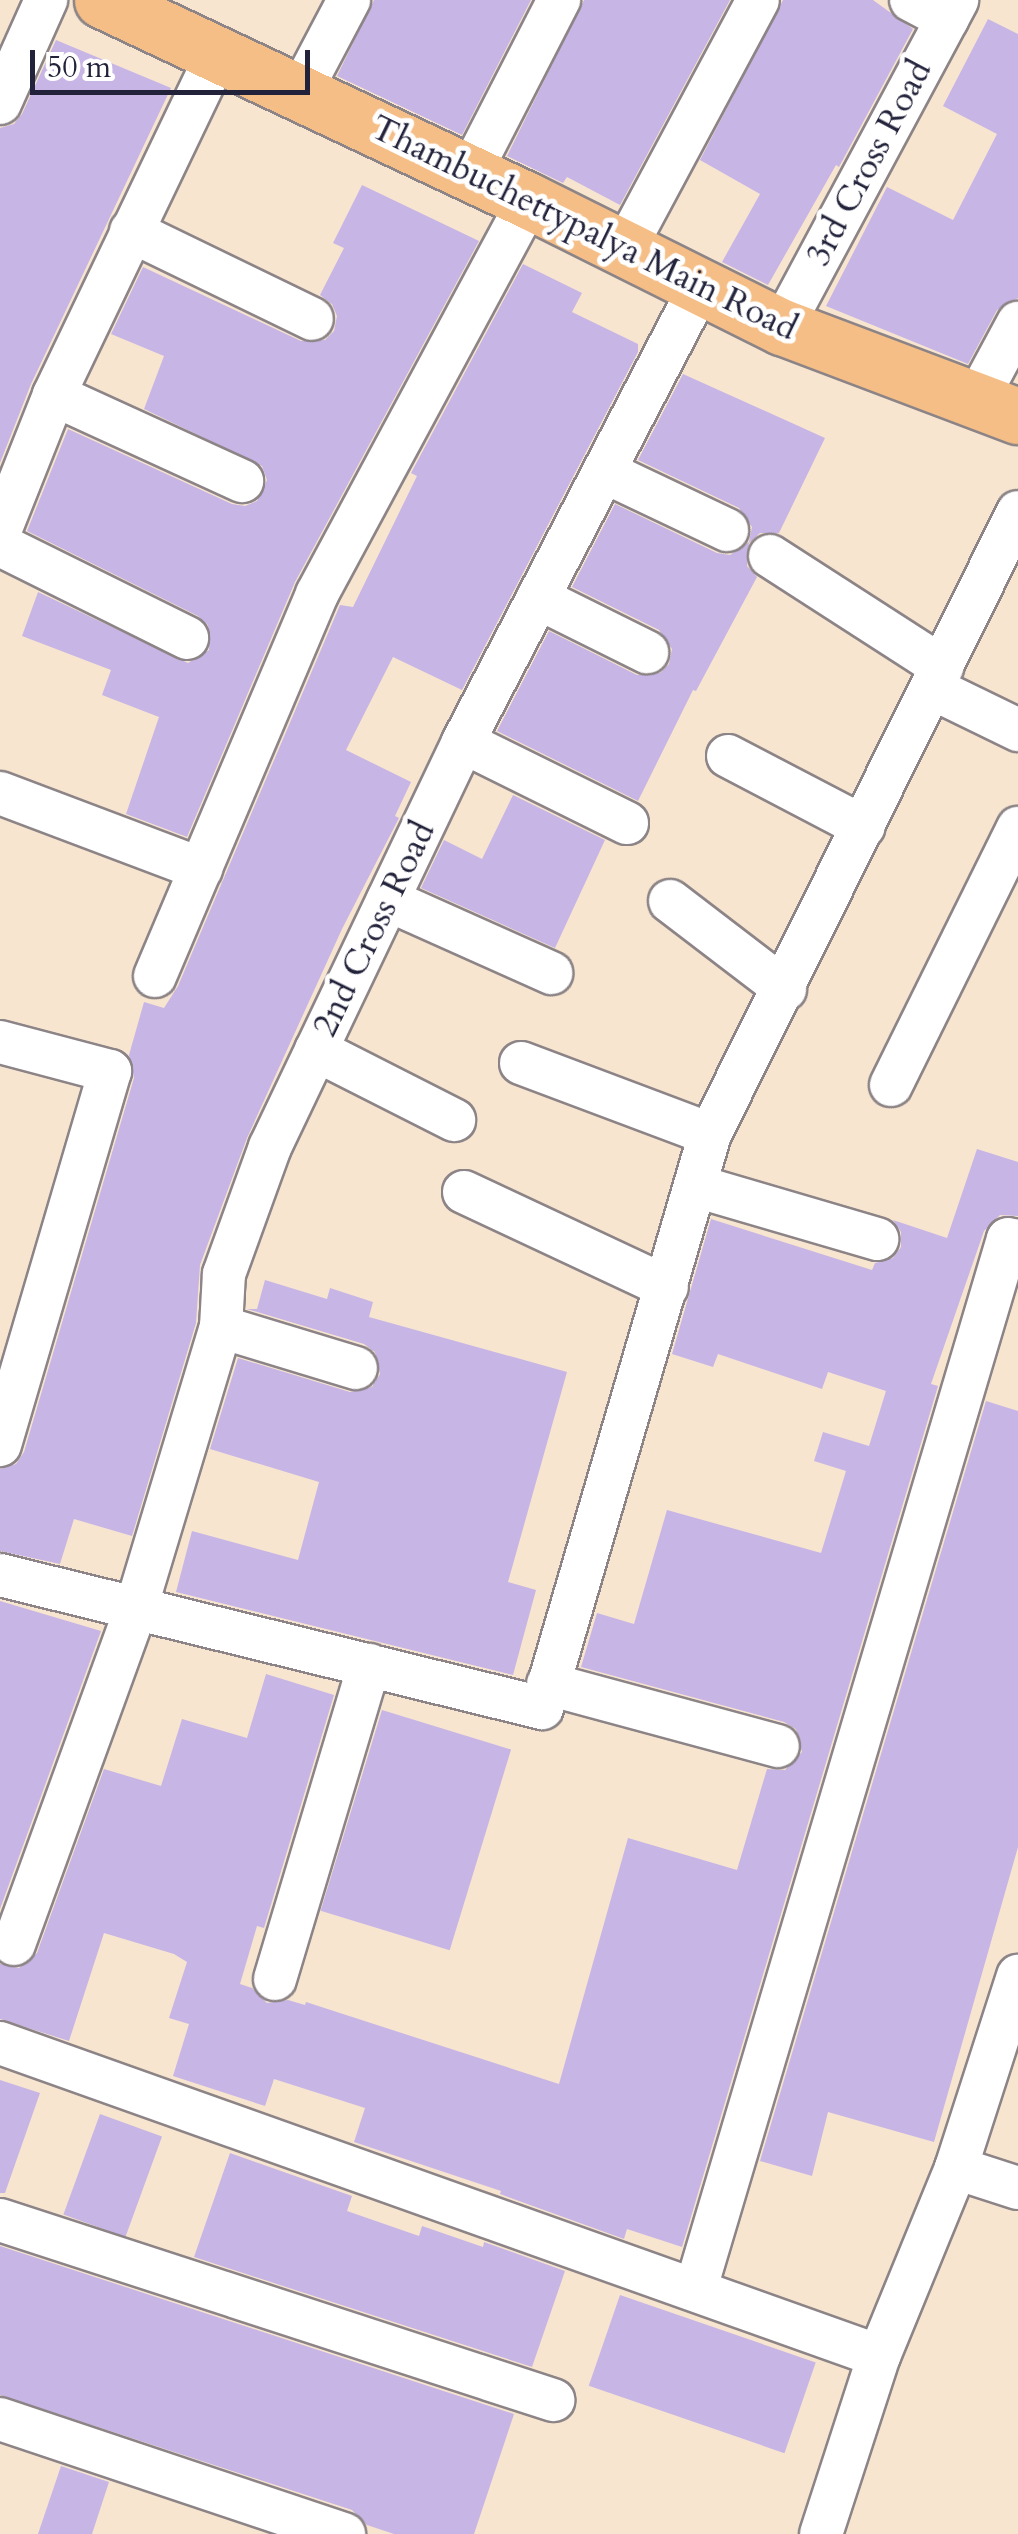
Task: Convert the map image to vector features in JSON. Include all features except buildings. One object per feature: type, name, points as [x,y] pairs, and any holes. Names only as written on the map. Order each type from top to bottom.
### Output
[{"type":"main road","name":"Thambuchettypalya Main Road","points":[[113,2],[217,56],[301,91],[782,327],[997,409]]},
{"type":"street","points":[[0,103],[46,0]]},
{"type":"street","points":[[301,91],[349,0]]},
{"type":"street","points":[[470,173],[559,0]]},
{"type":"street","points":[[625,248],[758,0]]},
{"type":"street","name":"3rd Cross Road","points":[[782,327],[938,6]]},
{"type":"street","points":[[0,531],[54,394],[217,56]]},
{"type":"street","points":[[155,976],[317,594],[529,201]]},
{"type":"street","points":[[130,230],[312,320]]},
{"type":"street","name":"2nd Cross Road","points":[[14,1944],[136,1608],[221,1327],[224,1274],[270,1147],[463,742],[701,285]]},
{"type":"street","points":[[997,409],[1018,322]]},
{"type":"street","points":[[54,394],[242,481]]},
{"type":"street","points":[[606,473],[728,530]]},
{"type":"street","points":[[0,1574],[542,1708],[710,1134],[1018,512]]},
{"type":"street","points":[[0,545],[187,638]]},
{"type":"street","points":[[770,556],[937,677],[1018,730]]},
{"type":"street","points":[[538,598],[647,652]]},
{"type":"street","points":[[463,742],[627,823]]},
{"type":"street","points":[[728,756],[864,828]]},
{"type":"street","points":[[0,793],[200,868]]},
{"type":"street","points":[[891,1085],[1018,828]]},
{"type":"street","points":[[388,900],[551,973]]},
{"type":"street","points":[[670,901],[785,989]]},
{"type":"street","points":[[0,1042],[110,1071],[0,1445]]},
{"type":"street","points":[[316,1050],[454,1120]]},
{"type":"street","points":[[521,1063],[710,1134]]},
{"type":"street","points":[[696,1186],[878,1240]]},
{"type":"street","points":[[464,1192],[667,1286]]},
{"type":"street","points":[[696,2288],[1008,1239],[1018,1240]]},
{"type":"street","points":[[221,1327],[356,1368]]},
{"type":"street","points":[[275,1979],[370,1666]]},
{"type":"street","points":[[548,1684],[778,1746]]},
{"type":"street","points":[[820,2534],[879,2356],[956,2168],[1018,1976]]},
{"type":"street","points":[[0,2043],[879,2356]]},
{"type":"street","points":[[956,2168],[1018,2188]]},
{"type":"street","points":[[0,2220],[553,2400]]},
{"type":"street","points":[[0,2419],[344,2534]]}]
